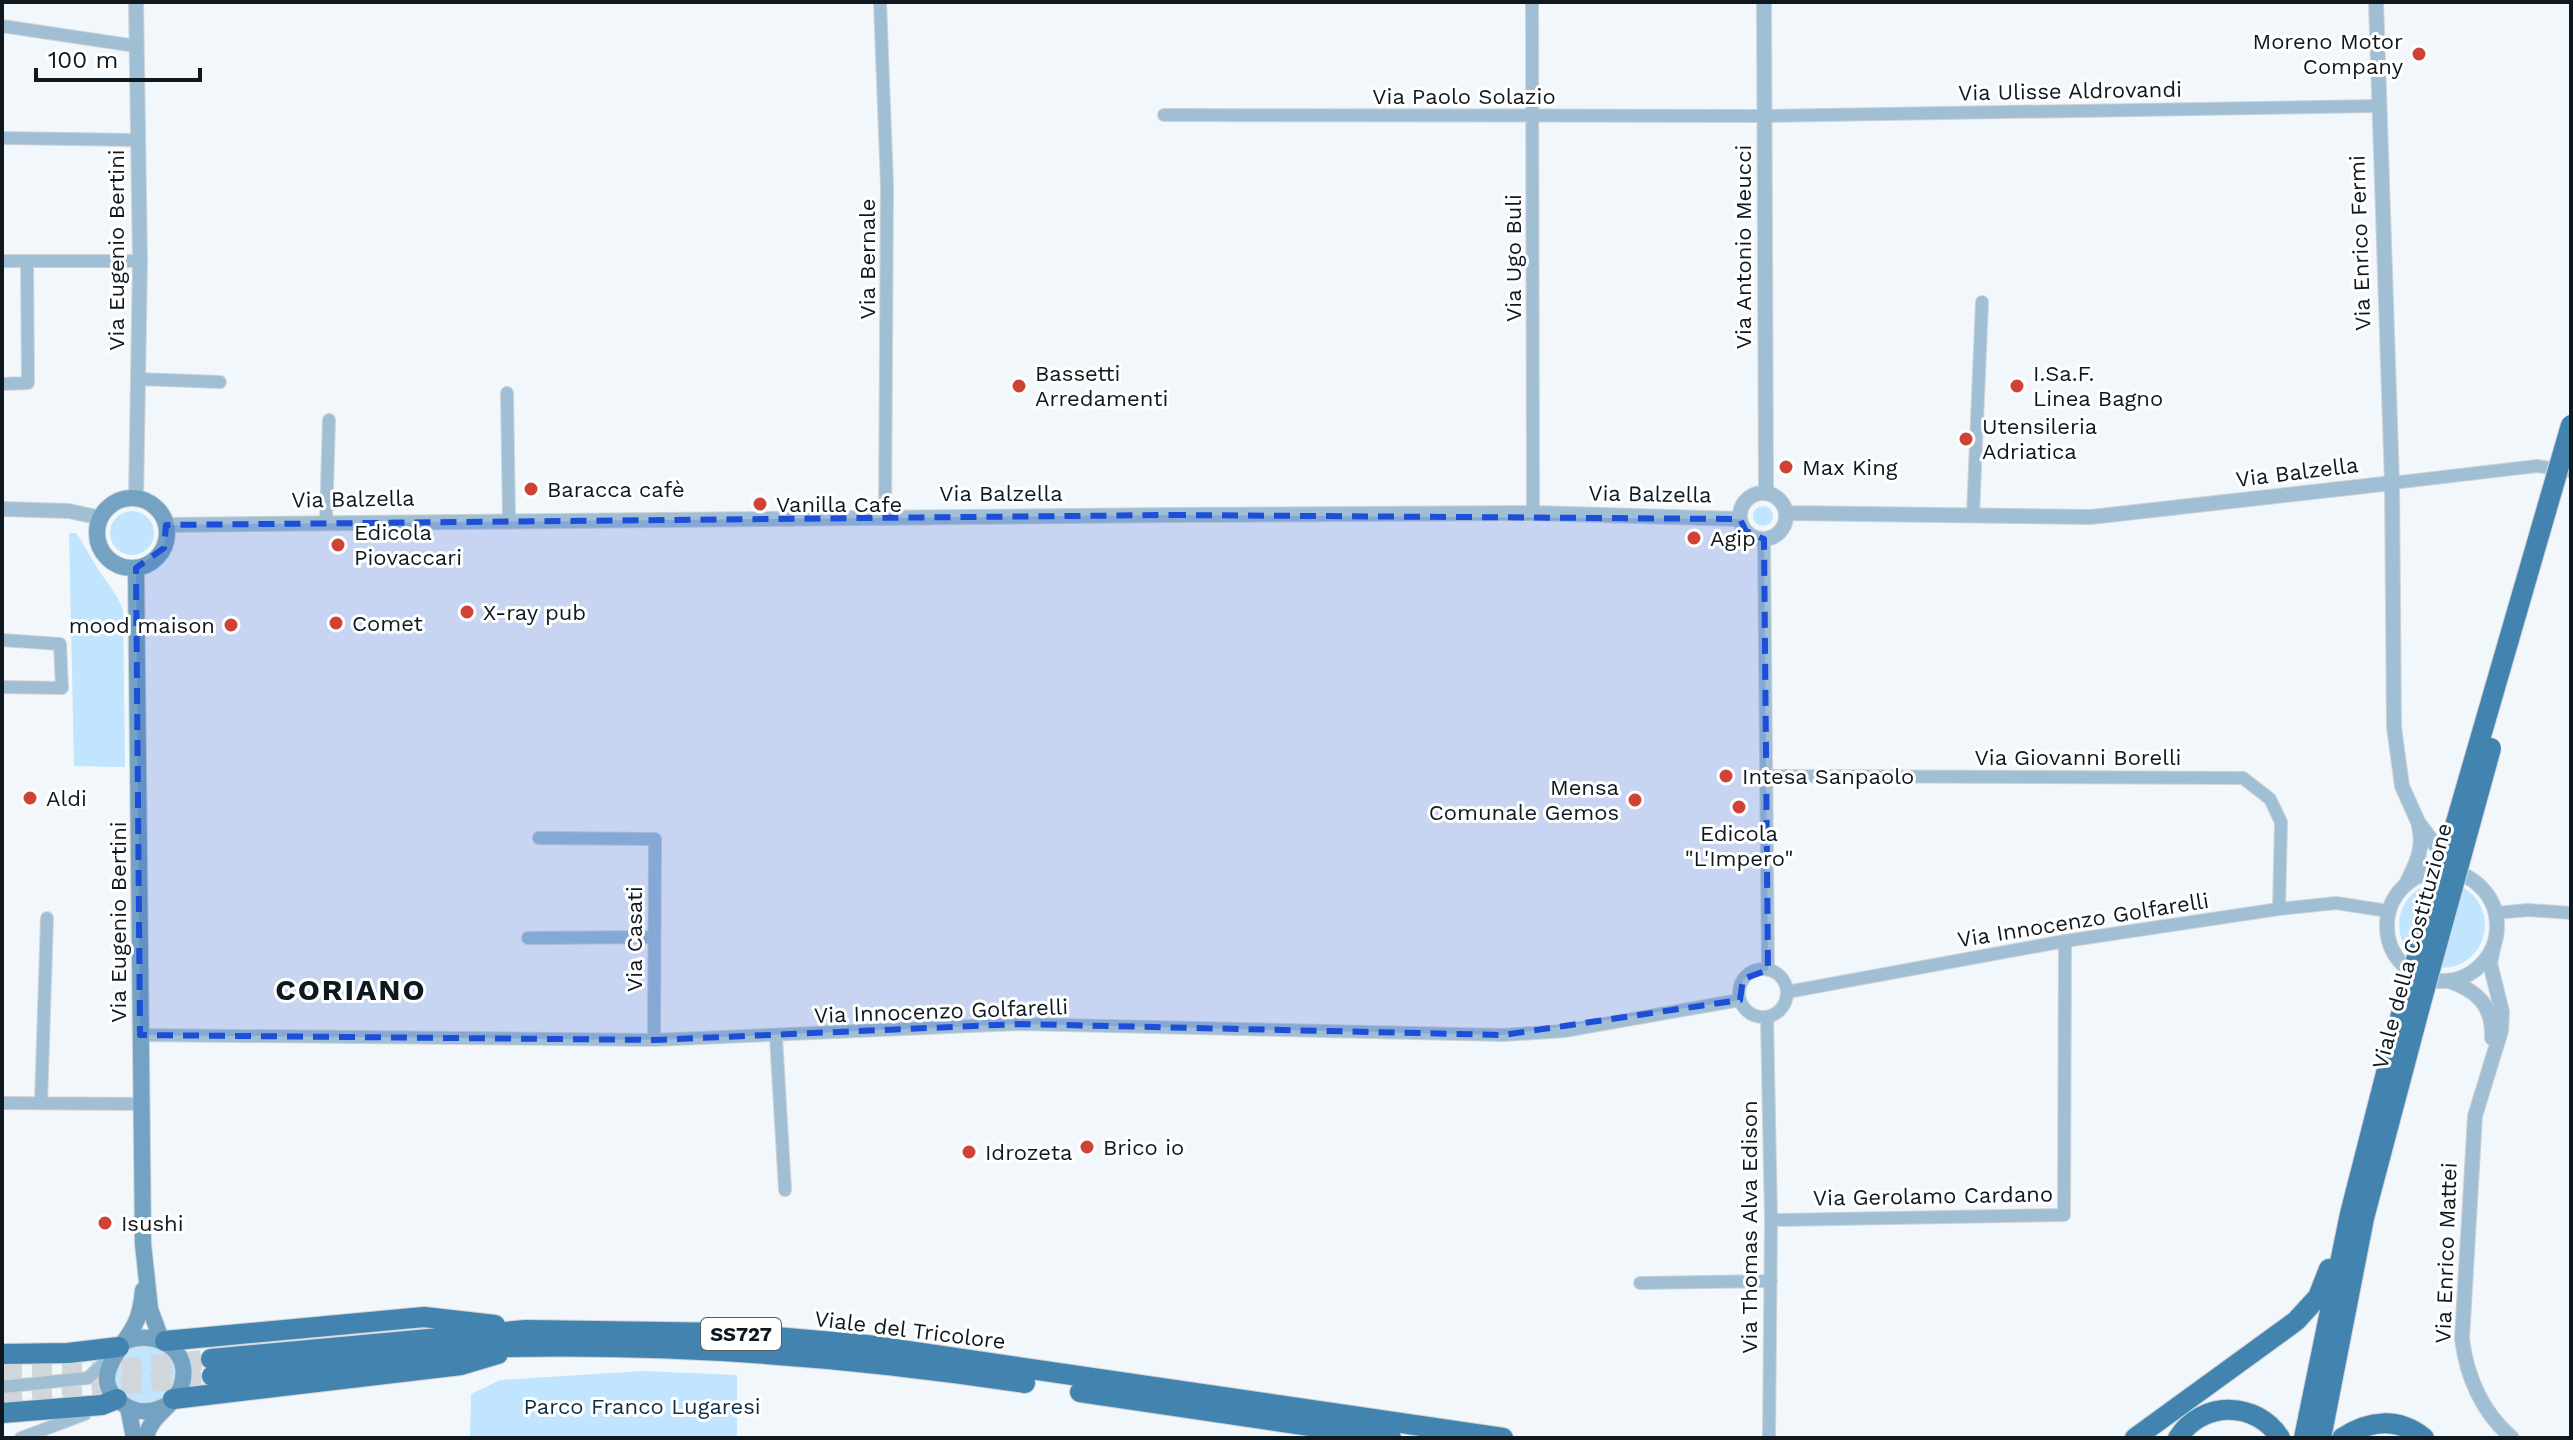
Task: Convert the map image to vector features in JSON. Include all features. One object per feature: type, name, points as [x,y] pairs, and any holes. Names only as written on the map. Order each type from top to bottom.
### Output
[{"type":"highway","name":"Viale della Costituzione","points":[[2321,1438],[2364,1218],[2414,997],[2571,425]]},
{"type":"highway","name":"Viale della Costituzione","points":[[2414,997],[2571,472]]},
{"type":"highway","points":[[2304,1438],[2350,1214],[2414,997]]},
{"type":"highway","points":[[2135,1438],[2296,1321],[2324,1284],[2339,1234],[2350,1214]]},
{"type":"highway","points":[[163,1340],[424,1317],[522,1339]]},
{"type":"highway","name":"Viale del Tricolore","points":[[212,1367],[522,1339],[730,1333],[867,1345],[1266,1413],[1503,1438]]},
{"type":"highway","points":[[170,1402],[461,1365],[522,1339]]},
{"type":"highway","points":[[2,1354],[68,1353],[119,1347]]},
{"type":"highway","points":[[2,1413],[122,1403]]},
{"type":"highway","points":[[2178,1438],[2199,1417],[2219,1410],[2239,1410],[2258,1416],[2280,1438]]},
{"type":"highway","name":"Viale del Tricolore","points":[[1298,1416],[1391,1438]]},
{"type":"highway","points":[[2342,1438],[2373,1424],[2387,1423],[2401,1425],[2424,1438]]},
{"type":"main road","points":[[136,498],[156,507],[166,525],[164,548],[147,565],[124,567],[104,553],[98,530],[101,518],[116,503],[136,498]]},
{"type":"main road","name":"Via Eugenio Bertini","points":[[134,1438],[108,1374],[141,1308],[145,1277],[136,568]]},
{"type":"main road","name":"Via Eugenio Bertini","points":[[145,1277],[163,1340],[177,1353],[183,1368],[182,1385],[150,1425],[146,1438]]},
{"type":"main road","points":[[119,1347],[140,1336],[163,1340]]},
{"type":"main road","points":[[122,1403],[152,1411],[170,1402]]},
{"type":"street","name":"Via Eugenio Bertini","points":[[136,2],[140,261],[136,498]]},
{"type":"street","name":"Via Bernale","points":[[880,2],[887,185],[885,516]]},
{"type":"street","name":"Via Ugo Buli","points":[[1532,2],[1533,513]]},
{"type":"street","name":"Via Antonio Meucci","points":[[1764,2],[1766,493]]},
{"type":"street","name":"Via Enrico Fermi","points":[[2376,2],[2377,106],[2392,483],[2394,727],[2402,786],[2418,822]]},
{"type":"street","points":[[2,26],[136,46]]},
{"type":"street","name":"Via Ulisse Aldrovandi","points":[[1764,116],[2377,106]]},
{"type":"street","name":"Via Paolo Solazio","points":[[1164,115],[1764,116]]},
{"type":"street","points":[[2,138],[137,140]]},
{"type":"street","points":[[2,261],[140,261]]},
{"type":"street","points":[[2,384],[28,383],[27,261]]},
{"type":"street","points":[[1973,515],[1982,302]]},
{"type":"street","points":[[138,379],[220,382]]},
{"type":"street","points":[[507,393],[509,519]]},
{"type":"street","points":[[326,521],[329,420]]},
{"type":"street","name":"Via Balzella","points":[[1787,513],[2091,517],[2537,466],[2571,472]]},
{"type":"street","points":[[1766,493],[1780,499],[1787,513],[1778,534],[1764,539],[1746,531],[1740,519],[1747,500],[1766,493]]},
{"type":"street","points":[[2,509],[69,511],[101,518]]},
{"type":"street","name":"Via Balzella","points":[[166,525],[509,519],[1533,513],[1740,519]]},
{"type":"street","points":[[1764,539],[1768,970]]},
{"type":"street","points":[[2,640],[60,644],[62,688],[2,687]]},
{"type":"street","name":"Via Giovanni Borelli","points":[[1766,776],[2243,778],[2270,799],[2281,822],[2279,909]]},
{"type":"street","points":[[2418,822],[2456,872],[2482,887],[2496,913],[2494,944],[2477,969],[2449,981],[2418,976],[2395,956],[2388,942],[2388,911],[2420,858],[2422,842],[2418,822]]},
{"type":"street","name":"Via Casati","points":[[539,838],[655,839],[654,1040]]},
{"type":"street","points":[[2406,883],[2430,872],[2456,872]]},
{"type":"street","name":"Via Innocenzo Golfarelli","points":[[1787,992],[2065,941],[2279,909],[2336,903],[2388,911]]},
{"type":"street","points":[[2496,913],[2528,910],[2571,913]]},
{"type":"street","points":[[41,1103],[47,918]]},
{"type":"street","points":[[528,938],[654,937]]},
{"type":"street","name":"Via Gerolamo Cardano","points":[[1771,1220],[2064,1215],[2065,941]]},
{"type":"street","name":"Via Enrico Mattei","points":[[2494,944],[2490,963],[2502,1012],[2501,1031],[2475,1116],[2462,1339],[2464,1359],[2479,1397],[2512,1438]]},
{"type":"street","points":[[1768,970],[1781,978],[1787,992],[1783,1005],[1767,1017],[1747,1012],[1740,1000],[1743,979],[1754,971],[1768,970]]},
{"type":"street","name":"Via Enrico Mattei","points":[[2449,981],[2476,993],[2489,1011],[2493,1022],[2491,1056]]},
{"type":"street","name":"Via Innocenzo Golfarelli","points":[[140,1035],[654,1040],[1020,1024],[1503,1035],[1564,1031],[1740,1000]]},
{"type":"street","name":"Via Thomas Alva Edison","points":[[1767,1017],[1771,1220],[1769,1438]]},
{"type":"street","points":[[776,1037],[785,1190]]},
{"type":"street","points":[[2,1103],[141,1104]]},
{"type":"street","points":[[1640,1283],[1771,1281]]},
{"type":"street","points":[[2,1387],[88,1378],[119,1347]]},
{"type":"street","points":[[21,1438],[80,1415],[114,1408],[122,1403]]},
{"type":"highlighted area","points":[[1170,515],[1740,519],[1746,531],[1764,539],[1768,970],[1743,979],[1740,1000],[1503,1035],[1020,1024],[654,1040],[140,1035],[136,568],[164,548],[166,525]]},
{"type":"green space","points":[[1759,506],[1767,506],[1773,516],[1767,526],[1759,526],[1753,520],[1753,512]]},
{"type":"green space","points":[[132,511],[147,518],[154,533],[147,548],[132,555],[117,548],[110,533],[117,518]]},
{"type":"green space","points":[[69,533],[76,533],[123,610],[125,767],[74,766]]},
{"type":"green space","points":[[2442,882],[2459,885],[2473,894],[2482,908],[2485,925],[2482,942],[2473,956],[2459,965],[2442,968],[2425,965],[2411,956],[2402,942],[2399,925],[2402,908],[2411,894],[2425,885]]},
{"type":"green space","points":[[145,1344],[157,1346],[166,1353],[173,1362],[173,1386],[166,1395],[157,1402],[145,1404],[133,1402],[124,1395],[117,1386],[115,1374],[117,1362],[124,1353],[133,1346]]},
{"type":"green space","name":"Parco Franco Lugaresi","points":[[643,1371],[737,1375],[737,1438],[470,1438],[471,1394],[500,1380]]},
{"type":"tunnel","points":[[2,1374],[95,1372],[211,1359]]},
{"type":"tunnel","points":[[2,1396],[212,1376]]},
{"type":"place","name":"Moreno Motor Company","points":[[2419,54]]},
{"type":"place","name":"Bassetti Arredamenti","points":[[1019,386]]},
{"type":"place","name":"I.Sa.F. Linea Bagno","points":[[2017,386]]},
{"type":"place","name":"Utensileria Adriatica","points":[[1966,439]]},
{"type":"place","name":"Max King","points":[[1786,467]]},
{"type":"place","name":"Baracca cafè","points":[[531,489]]},
{"type":"place","name":"Vanilla Cafe","points":[[760,504]]},
{"type":"place","name":"Agip","points":[[1694,538]]},
{"type":"place","name":"Edicola Piovaccari","points":[[338,545]]},
{"type":"place","name":"X-ray pub","points":[[467,612]]},
{"type":"place","name":"Comet","points":[[336,623]]},
{"type":"place","name":"mood maison","points":[[231,625]]},
{"type":"place","name":"Intesa Sanpaolo","points":[[1726,776]]},
{"type":"place","name":"Aldi","points":[[30,798]]},
{"type":"place","name":"Mensa Comunale Gemos","points":[[1635,800]]},
{"type":"place","name":"Edicola \"L'Impero\"","points":[[1739,807]]},
{"type":"place","name":"Brico io","points":[[1087,1147]]},
{"type":"place","name":"Idrozeta","points":[[969,1152]]},
{"type":"place","name":"Isushi","points":[[105,1223]]},
{"type":"district","name":"CORIANO","points":[[351,989]]}]
